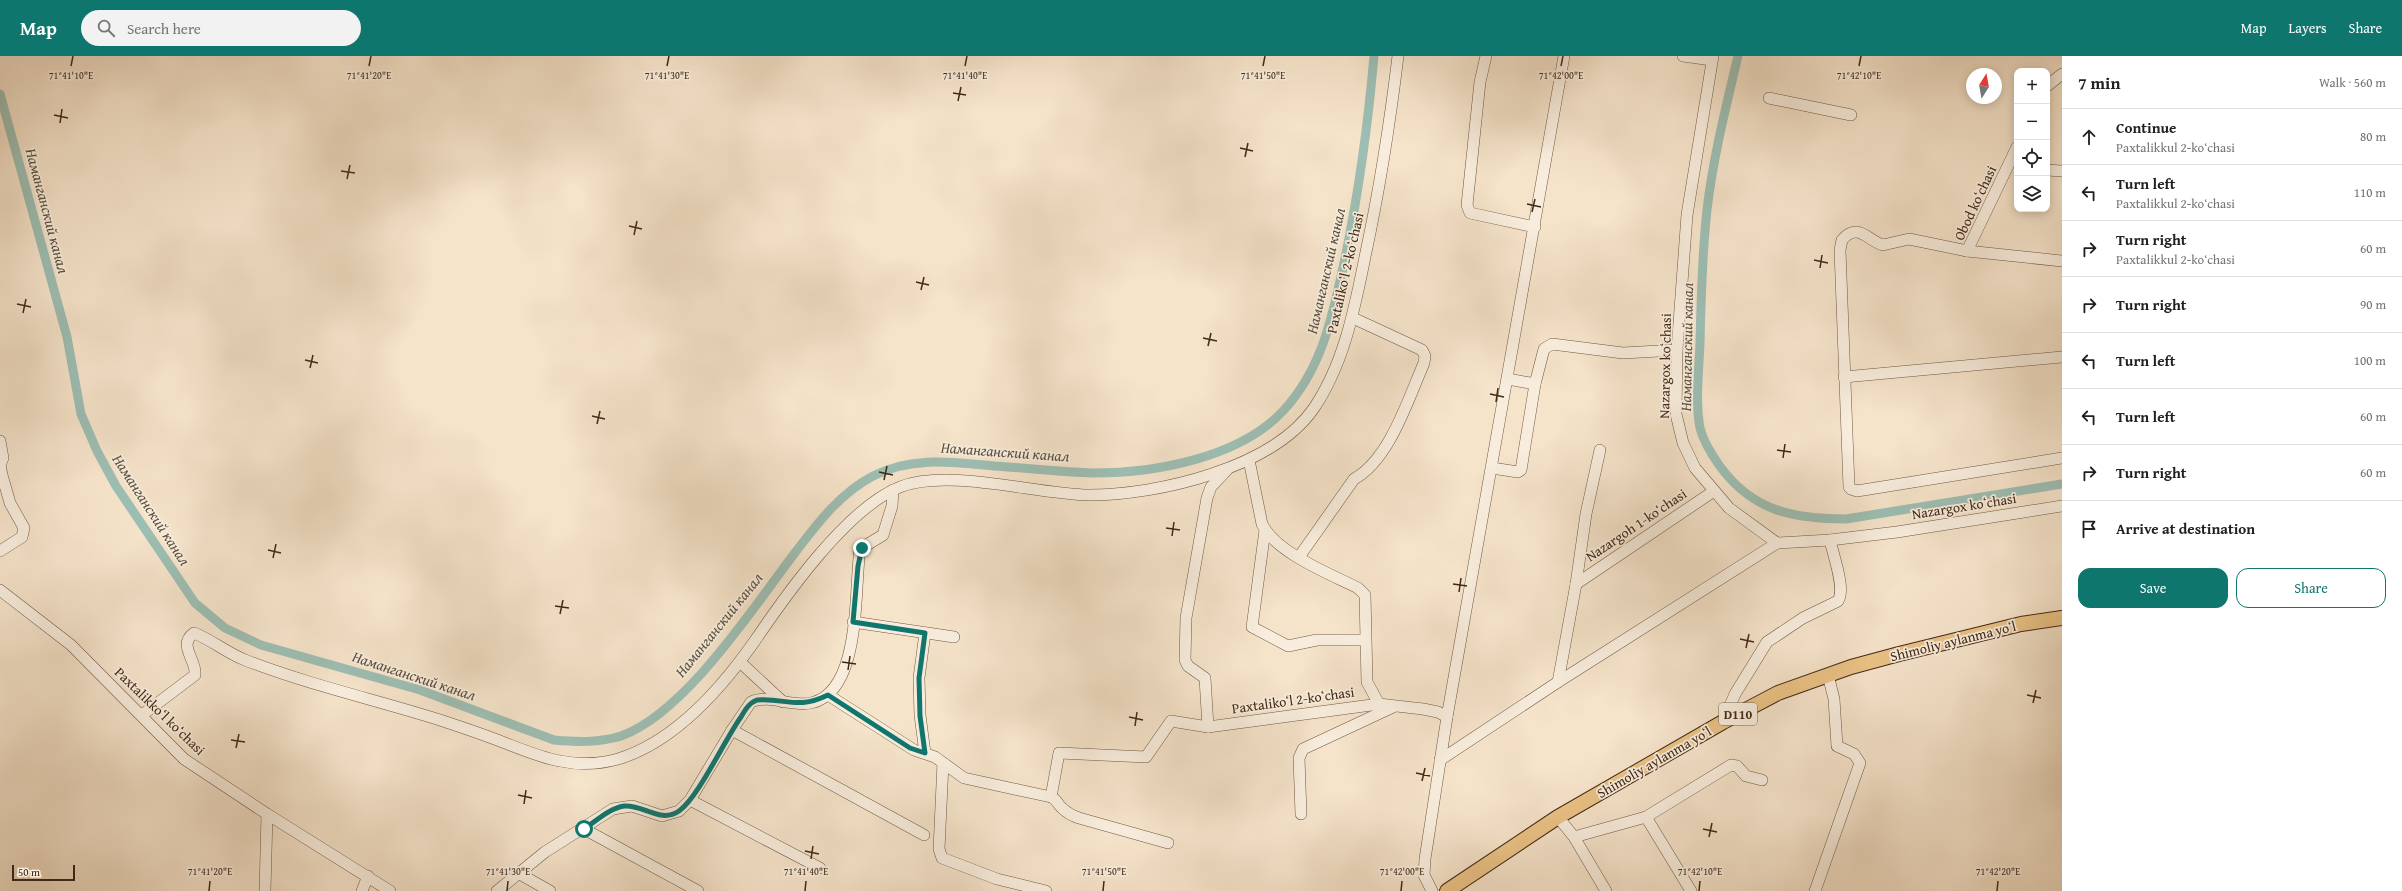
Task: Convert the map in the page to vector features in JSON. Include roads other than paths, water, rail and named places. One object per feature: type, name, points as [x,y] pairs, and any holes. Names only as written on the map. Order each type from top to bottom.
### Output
[{"type":"main road","name":"Shimoliy aylanma yoʻl","points":[[1447,891],[1558,818],[1723,722],[1778,693],[1828,675],[1899,654],[2021,624],[2062,618]]},
{"type":"street","name":"Paxtalikoʻl 2-koʻchasi","points":[[1265,530],[1299,557],[1358,588],[1365,595],[1367,682],[1378,704],[1208,727],[1205,678],[1188,666],[1185,660],[1186,618],[1207,498],[1211,487],[1228,468],[1249,460],[1294,430],[1313,409],[1336,366],[1353,318],[1375,210],[1398,56]]},
{"type":"street","points":[[1486,56],[1480,82],[1467,205],[1470,213],[1534,227]]},
{"type":"street","points":[[1432,891],[1424,875],[1425,859],[1440,760],[1564,56]]},
{"type":"street","points":[[1683,56],[1712,58]]},
{"type":"street","name":"Nazargox koʻchasi","points":[[1712,58],[1687,215],[1677,350],[1676,414],[1683,443],[1695,468],[1729,508],[1777,543],[1830,540],[2062,506]]},
{"type":"street","points":[[2050,84],[2062,74]]},
{"type":"street","points":[[1769,98],[1851,116]]},
{"type":"street","name":"Obod koʻchasi","points":[[2013,167],[1967,251],[2062,261]]},
{"type":"street","points":[[2050,170],[2062,171]]},
{"type":"street","points":[[1967,251],[1909,240],[1883,245],[1864,233],[1851,233],[1842,240],[1840,250],[1849,486],[1854,491],[2062,458]]},
{"type":"street","points":[[1299,557],[1354,479],[1361,475],[1388,445],[1424,363],[1425,356],[1422,350],[1353,318]]},
{"type":"street","points":[[1492,468],[1518,472],[1521,470],[1535,384],[1546,345],[1552,344],[1623,353],[1677,350]]},
{"type":"street","points":[[1844,377],[2062,357]]},
{"type":"street","points":[[1508,379],[1535,384]]},
{"type":"street","points":[[0,441],[3,458],[0,465],[4,482],[10,503],[24,528],[25,533],[22,537],[0,551]]},
{"type":"street","name":"Nazargoh 1-koʻchasi","points":[[1558,682],[1576,584],[1584,522],[1600,450]]},
{"type":"street","points":[[1249,460],[1265,530],[1252,627],[1288,646],[1317,640],[1365,640]]},
{"type":"street","points":[[142,716],[195,675],[186,644],[189,637],[197,634],[248,661],[471,730],[553,760],[583,764],[615,760],[654,744],[699,707],[740,662],[795,586],[826,548],[853,520],[893,490],[916,482],[949,481],[1078,495],[1109,495],[1176,485],[1228,468]]},
{"type":"street","points":[[497,891],[545,852],[584,829],[613,809],[623,806],[632,806],[662,816],[679,811],[690,800],[732,730],[751,702],[763,699],[798,704],[813,702],[828,695],[838,685],[849,658],[860,549],[883,535],[892,506],[893,490]]},
{"type":"street","name":"Nazargoh 1-koʻchasi","points":[[1576,584],[1714,491]]},
{"type":"street","points":[[1723,722],[1735,694],[1767,642],[1803,618],[1838,601],[1841,597],[1841,586],[1830,540]]},
{"type":"street","points":[[1440,760],[1558,682],[1777,543]]},
{"type":"street","name":"Paxtalikkoʻl koʻchasi","points":[[0,590],[71,645],[184,759],[267,814],[390,891]]},
{"type":"street","points":[[853,622],[954,637]]},
{"type":"street","points":[[920,751],[919,678],[921,633]]},
{"type":"street","points":[[740,662],[783,702]]},
{"type":"street","points":[[1816,891],[1860,763],[1854,754],[1837,746],[1834,698],[1828,675]]},
{"type":"street","points":[[828,695],[920,751],[942,762],[964,778],[1051,797],[1056,799],[1061,808],[1068,814],[1168,843]]},
{"type":"street","points":[[1378,704],[1393,707],[1423,709],[1438,712],[1447,717]]},
{"type":"street","points":[[1301,814],[1298,758],[1303,749],[1393,707]]},
{"type":"street","points":[[1051,797],[1058,754],[1061,752],[1139,758],[1149,753],[1162,731],[1171,721],[1208,727]]},
{"type":"street","points":[[732,730],[924,835]]},
{"type":"street","points":[[942,762],[939,850],[942,858],[997,879],[1046,891]]},
{"type":"street","points":[[1574,837],[1646,817],[1731,765],[1737,766],[1746,776],[1762,780]]},
{"type":"street","points":[[690,800],[820,868]]},
{"type":"street","points":[[264,891],[267,814]]},
{"type":"street","points":[[1646,817],[1691,891]]},
{"type":"street","points":[[1558,818],[1574,837],[1606,891]]},
{"type":"street","points":[[584,829],[698,891]]},
{"type":"street","points":[[518,873],[550,891]]},
{"type":"street","points":[[362,891],[368,876]]},
{"type":"waterway","name":"Наманганский канал","points":[[0,94],[67,337],[81,414],[97,451],[116,486],[195,603],[225,628],[261,645],[420,690],[554,740],[588,741],[604,740],[621,736],[645,724],[693,683],[716,657],[829,510],[861,483],[873,476],[902,465],[932,462],[1093,473],[1143,470],[1195,460],[1243,441],[1265,427],[1283,411],[1297,394],[1308,377],[1317,358],[1331,320],[1345,258],[1359,183],[1374,56]]},
{"type":"waterway","name":"Наманганский канал","points":[[1738,56],[1720,133],[1713,171],[1705,227],[1702,276],[1698,407],[1700,428],[1703,437],[1719,465],[1732,481],[1745,493],[1760,502],[1791,514],[1827,519],[1846,519],[2062,484]]}]
